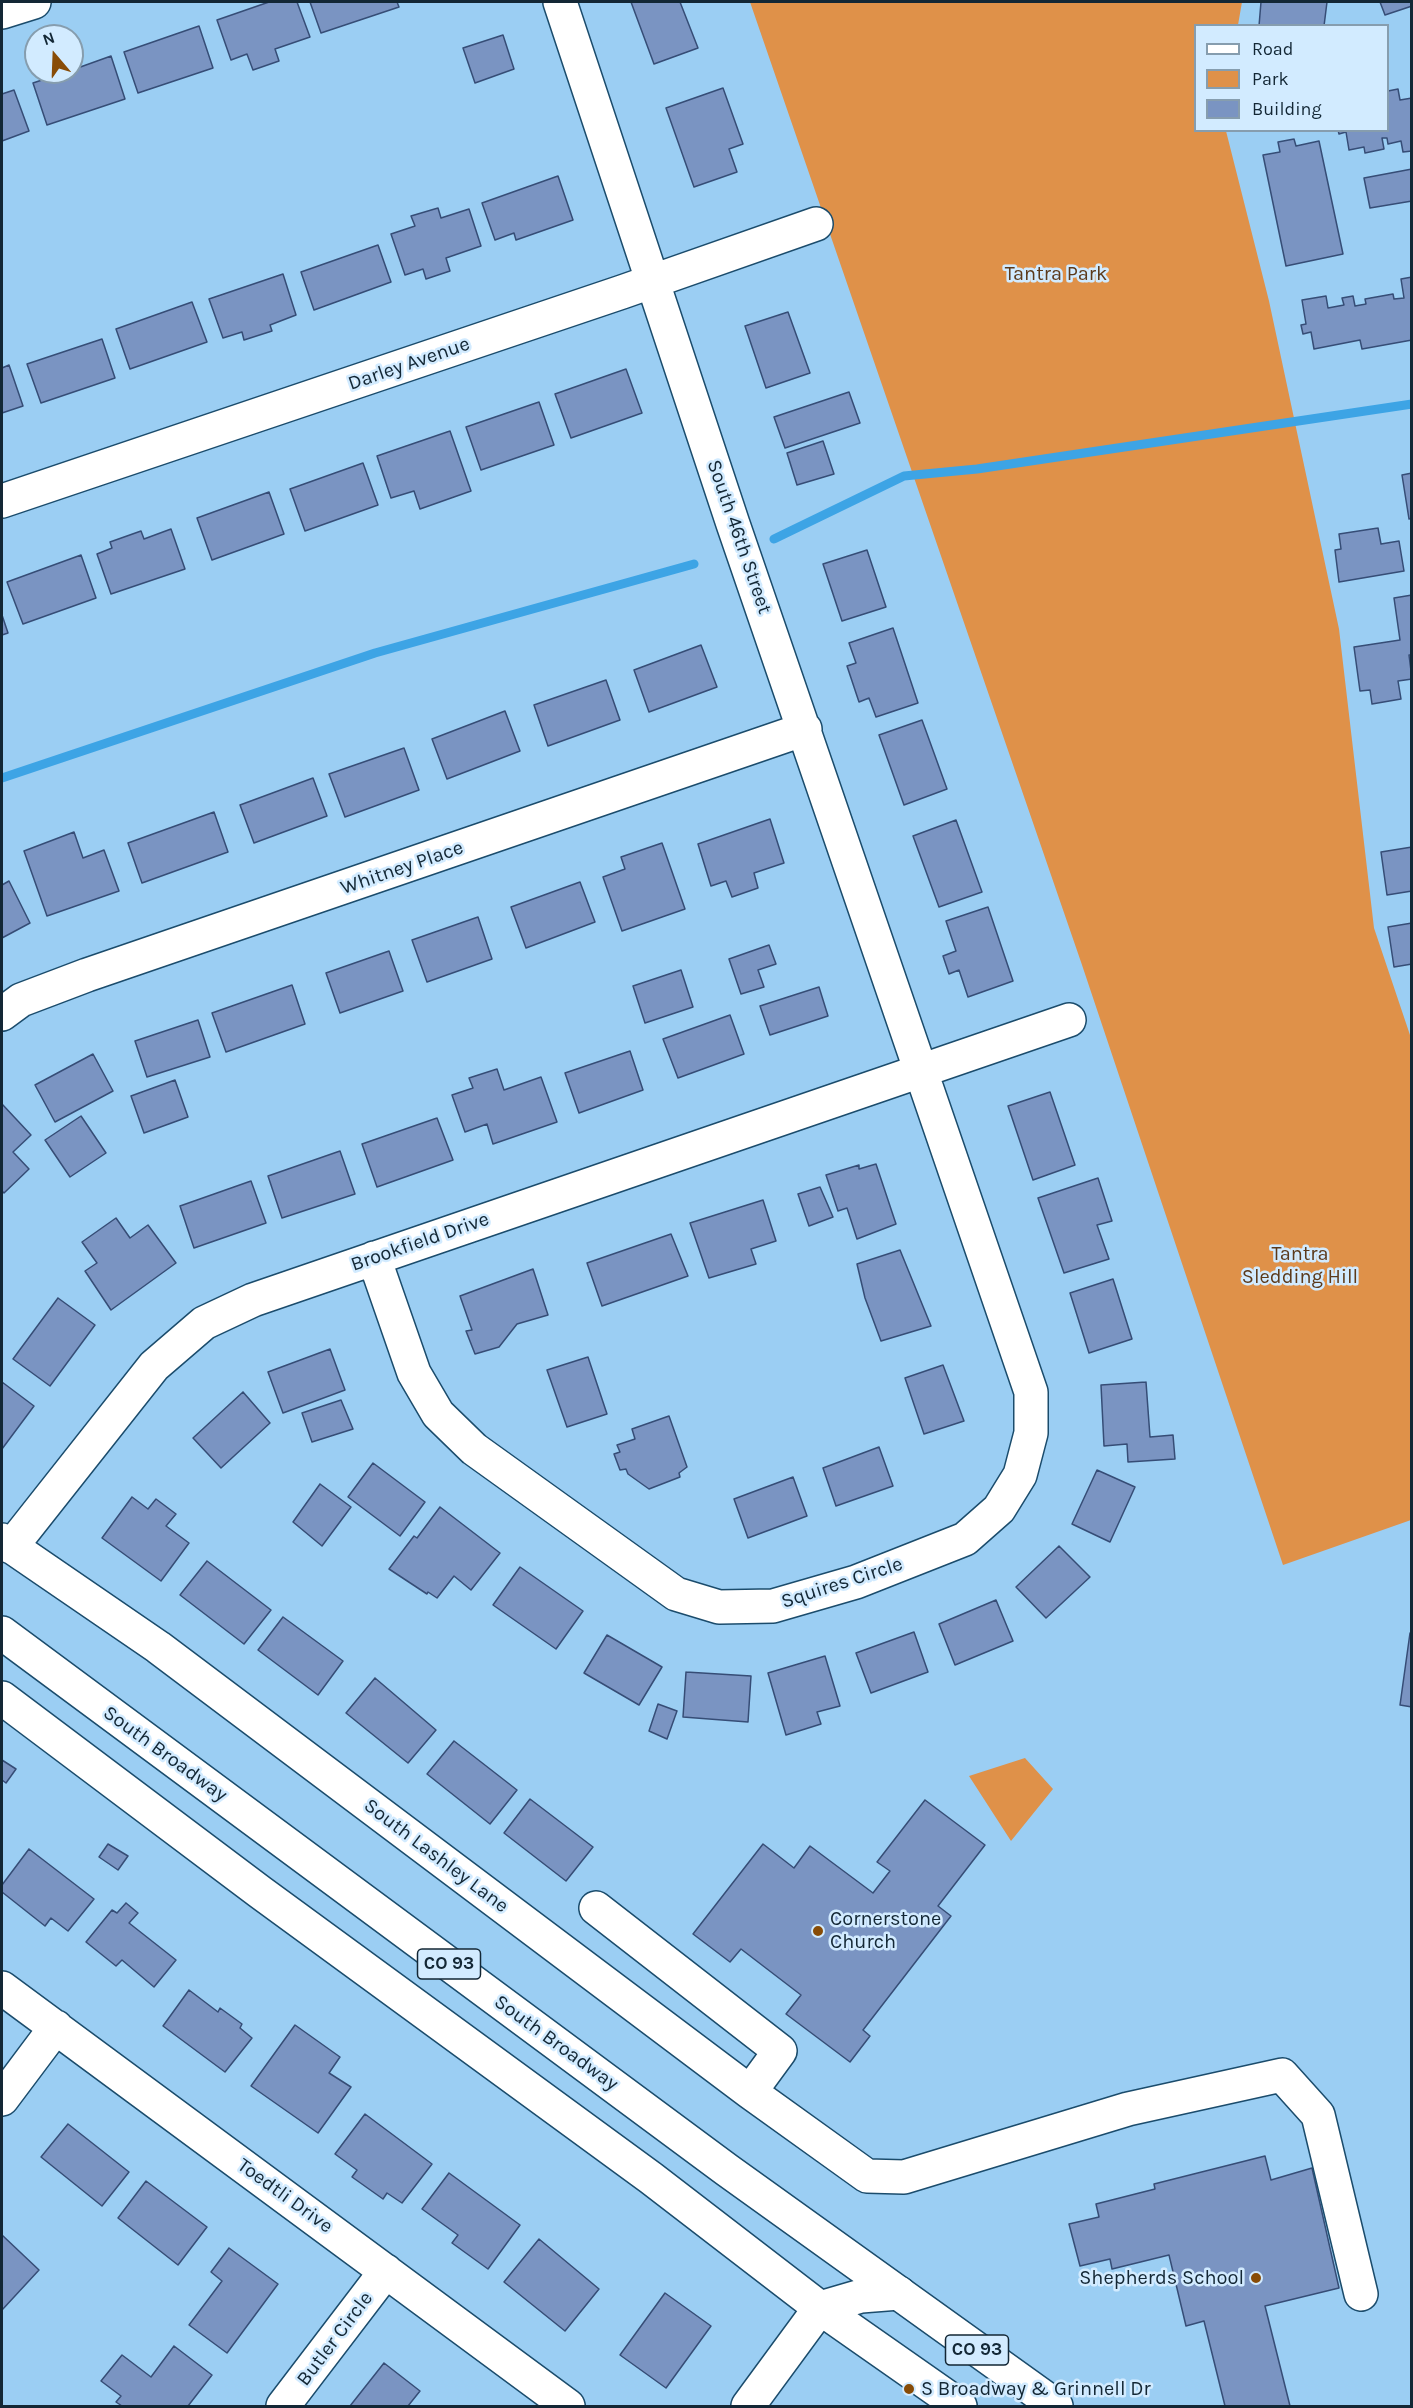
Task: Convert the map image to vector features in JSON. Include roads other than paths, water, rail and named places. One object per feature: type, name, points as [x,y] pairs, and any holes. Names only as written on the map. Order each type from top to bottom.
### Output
[{"type":"main road","points":[[2,12],[34,2]]},
{"type":"main road","name":"South 46th Street","points":[[560,2],[733,524],[805,729],[919,1071]]},
{"type":"main road","name":"Darley Avenue","points":[[2,501],[653,282],[816,224]]},
{"type":"main road","name":"Whitney Place","points":[[2,1014],[21,1000],[87,975],[805,729]]},
{"type":"main road","name":"Brookfield Drive","points":[[6,1543],[154,1366],[204,1323],[253,1300],[1069,1020]]},
{"type":"main road","name":"Squires Circle","points":[[374,1258],[414,1373],[438,1414],[474,1449],[676,1594],[719,1607],[773,1606],[856,1582],[965,1539],[999,1509],[1020,1475],[1031,1433],[1031,1392],[919,1071]]},
{"type":"main road","name":"South Lashley Lane","points":[[6,1543],[158,1647],[750,2092],[867,2176],[904,2177],[1128,2109],[1282,2075],[1318,2115],[1361,2294]]},
{"type":"main road","name":"South Broadway","points":[[2,1633],[727,2170],[1056,2406]]},
{"type":"main road","name":"CO 93","points":[[2,1698],[260,1892],[651,2178],[820,2308],[960,2406]]},
{"type":"main road","points":[[596,1908],[780,2051],[750,2092]]},
{"type":"main road","name":"Toedtli Drive","points":[[2,1988],[568,2406]]},
{"type":"main road","points":[[2,2099],[56,2027]]},
{"type":"main road","name":"Butler Circle","points":[[283,2406],[386,2271]]},
{"type":"main road","points":[[748,2406],[820,2308],[861,2296],[899,2293]]},
{"type":"waterway","points":[[774,539],[904,476],[977,469],[1412,404]]},
{"type":"waterway","points":[[2,778],[375,653],[694,564]]},
{"type":"place","name":"Cornerstone Church","points":[[818,1931]]},
{"type":"place","name":"Shepherds School","points":[[1256,2278]]},
{"type":"place","name":"S Broadway & Grinnell Dr","points":[[909,2389]]},
{"type":"park label","name":"Tantra Park","points":[[1056,274]]},
{"type":"park label","name":"Tantra Sledding Hill","points":[[1300,1266]]}]
